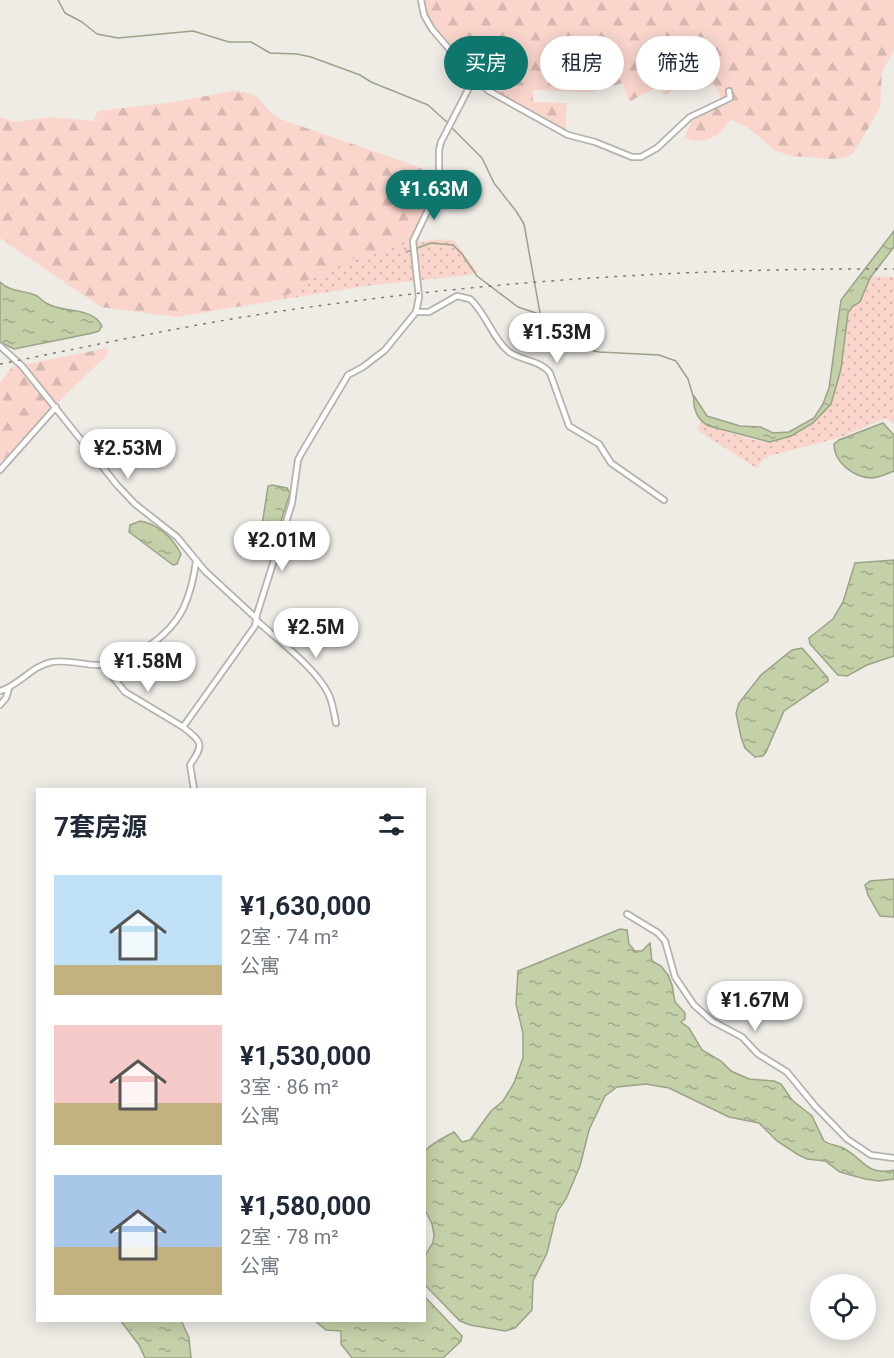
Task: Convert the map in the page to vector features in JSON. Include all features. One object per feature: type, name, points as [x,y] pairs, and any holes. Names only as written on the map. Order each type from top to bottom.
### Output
[{"type":"street","points":[[422,0],[424,15],[429,25],[444,43]]},
{"type":"street","points":[[183,728],[253,630],[292,503],[298,460],[301,454],[348,375],[385,350],[416,312],[418,297],[413,241],[439,188],[441,142],[468,90]]},
{"type":"street","points":[[490,90],[568,135],[595,142],[634,158],[641,157],[657,148],[690,117],[730,98],[729,91]]},
{"type":"street","points":[[416,312],[429,312],[457,296],[470,299],[504,347],[546,368],[550,373],[569,426],[599,444],[611,463],[664,500]]},
{"type":"street","points":[[0,346],[22,366],[117,485],[144,513],[181,540],[196,561],[305,664],[331,699],[336,723]]},
{"type":"street","points":[[0,470],[56,407]]},
{"type":"street","points":[[0,691],[9,688],[35,668],[51,662],[77,661],[103,665],[140,653],[162,635],[184,608],[194,577],[196,561]]},
{"type":"street","points":[[103,665],[125,692],[198,738],[200,750],[190,765],[194,788]]},
{"type":"street","points":[[0,705],[6,698],[9,688]]},
{"type":"street","points":[[627,914],[658,933],[665,941],[675,977],[694,1005],[712,1021],[742,1036],[758,1054],[787,1072],[815,1106],[853,1143],[872,1155],[894,1158]]},
{"type":"green space","points":[[424,0],[894,0],[894,50],[882,72],[880,108],[853,154],[844,158],[830,159],[792,156],[776,151],[748,128],[733,120],[709,139],[700,141],[684,138],[692,121],[724,104],[717,90],[720,90],[720,36],[636,36],[636,90],[652,90],[629,102],[624,86],[624,36],[540,36],[540,90],[599,90],[592,92],[533,90],[533,102],[567,103],[565,132],[495,90],[528,90],[528,36],[444,38],[434,27],[426,12]]},
{"type":"green space","points":[[661,90],[673,90],[664,95]]},
{"type":"green space","points":[[234,91],[257,97],[280,119],[413,165],[427,172],[433,178],[436,186],[409,243],[358,257],[308,280],[279,300],[177,317],[101,307],[0,238],[0,117],[15,122],[51,117],[93,121],[98,111],[167,103]]},
{"type":"green space","points":[[412,236],[421,242],[440,239],[455,241],[477,272],[469,275],[365,286],[279,300],[308,280],[358,257],[409,243]]},
{"type":"green space","points":[[872,276],[894,277],[894,424],[887,419],[881,420],[841,437],[770,456],[756,468],[697,430],[701,422],[746,438],[771,442],[794,433],[823,413],[838,383],[848,314],[853,306],[860,302]]},
{"type":"green space","points":[[107,348],[108,354],[44,416],[0,463],[0,383],[12,367]]},
{"type":"water","points":[[894,231],[894,247],[870,278],[860,302],[848,313],[841,369],[831,404],[813,423],[791,436],[770,442],[709,426],[702,421],[695,409],[694,396],[707,416],[740,426],[761,427],[773,433],[789,432],[814,418],[829,388],[841,300]]},
{"type":"water","points":[[0,282],[12,289],[35,295],[53,306],[91,316],[102,326],[99,331],[93,333],[14,349],[0,342]]},
{"type":"water","points":[[883,423],[894,435],[894,471],[871,478],[851,472],[837,457],[834,444]]},
{"type":"water","points":[[268,486],[287,488],[290,493],[276,537],[271,540],[262,536],[261,532]]},
{"type":"water","points":[[140,521],[153,525],[174,543],[181,554],[177,564],[173,565],[129,532],[130,525]]},
{"type":"water","points":[[894,560],[894,656],[867,665],[847,676],[838,675],[810,644],[809,638],[833,619],[843,602],[855,563]]},
{"type":"water","points":[[802,648],[828,678],[828,681],[784,711],[766,752],[763,756],[755,757],[745,748],[741,737],[736,713],[739,703],[761,675],[792,650]]},
{"type":"water","points":[[894,879],[894,917],[880,916],[865,885],[870,881]]},
{"type":"water","points":[[620,929],[627,930],[629,944],[635,951],[642,951],[650,943],[652,961],[661,966],[668,975],[675,1002],[685,1013],[685,1019],[681,1022],[689,1028],[702,1050],[721,1061],[731,1071],[749,1079],[774,1081],[781,1084],[792,1100],[812,1116],[824,1141],[850,1152],[871,1169],[894,1170],[894,1179],[879,1181],[865,1179],[840,1172],[825,1161],[807,1159],[777,1141],[759,1123],[729,1117],[669,1088],[646,1084],[617,1087],[605,1096],[589,1130],[580,1166],[566,1199],[557,1212],[547,1253],[533,1281],[532,1310],[515,1328],[505,1331],[460,1321],[426,1286],[426,1254],[434,1235],[426,1212],[426,1150],[454,1132],[462,1142],[470,1140],[491,1111],[503,1101],[514,1083],[523,1058],[523,1033],[516,1004],[518,971]]},
{"type":"water","points":[[426,1298],[462,1336],[461,1341],[443,1358],[352,1358],[341,1344],[341,1331],[326,1330],[316,1322],[426,1322]]},
{"type":"water","points":[[122,1322],[182,1322],[189,1338],[191,1358],[145,1358],[139,1345]]},
{"type":"waterway","points":[[58,0],[65,13],[82,22],[97,34],[118,38],[193,31],[229,42],[251,42],[270,53],[311,57],[360,75],[371,82],[428,105],[448,123]]},
{"type":"waterway","points":[[451,127],[482,158],[494,183],[524,224],[540,313]]},
{"type":"waterway","points":[[406,252],[431,243],[453,245],[477,276],[518,307],[548,317],[563,334],[586,349],[599,352],[659,355],[676,361],[688,379],[694,399]]},
{"type":"railway","points":[[0,364],[227,320],[377,298],[450,290],[672,274],[894,269]]}]
